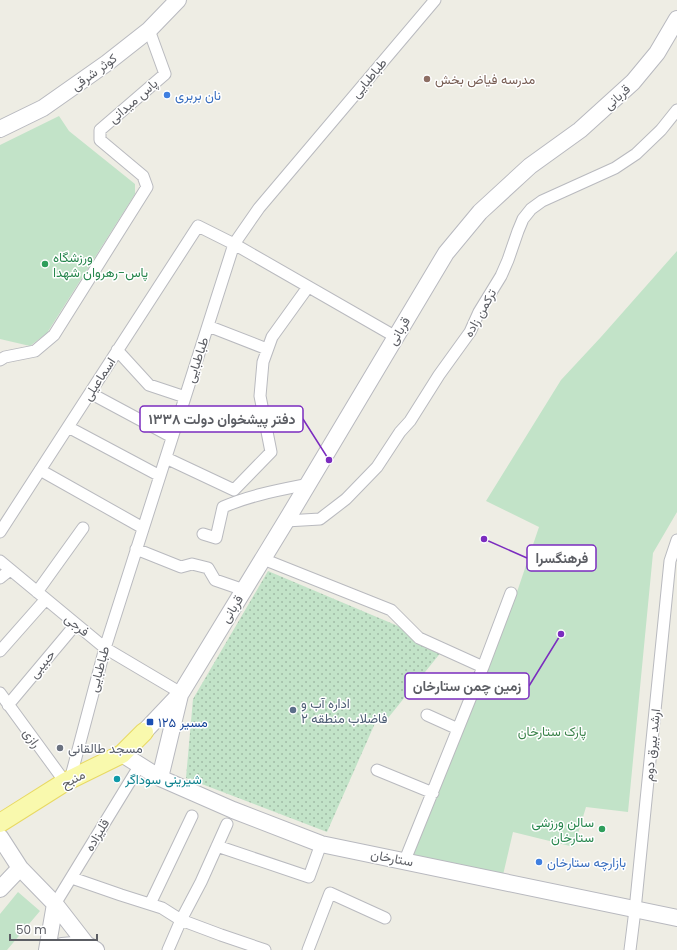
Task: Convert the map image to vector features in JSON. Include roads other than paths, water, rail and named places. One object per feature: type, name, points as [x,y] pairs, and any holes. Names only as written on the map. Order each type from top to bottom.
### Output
[{"type":"main road","name":"کوثر شرقی","points":[[0,129],[43,108],[107,63],[149,30],[178,0]]},
{"type":"main road","name":"قربانی","points":[[181,693],[309,484],[446,253],[480,212],[530,166],[580,130],[633,82],[657,53],[676,22]]},
{"type":"main road","points":[[144,732],[181,693]]},
{"type":"main road","points":[[160,778],[181,693]]},
{"type":"main road","name":"منبح","points":[[0,823],[68,781],[122,754],[144,732]]},
{"type":"main road","name":"ستارخان","points":[[122,754],[160,778],[233,810],[321,844],[405,860],[677,918]]},
{"type":"main road","points":[[0,837],[20,868],[55,904],[91,947]]},
{"type":"main road","points":[[0,889],[20,868]]},
{"type":"main road","points":[[47,950],[55,904]]},
{"type":"main road","points":[[53,950],[62,946],[91,947]]},
{"type":"street","name":"طباطبایی","points":[[68,781],[105,648],[234,244],[259,208],[435,0]]},
{"type":"street","name":"پاس میدانی","points":[[3,359],[35,351],[54,335],[147,187],[143,176],[100,140],[100,130],[164,74],[149,30]]},
{"type":"street","name":"ترکمن زاده","points":[[286,521],[320,519],[346,499],[377,467],[470,332],[479,312],[501,276],[523,219],[531,210],[542,201],[615,168],[636,154],[661,130],[677,110]]},
{"type":"street","name":"اسماعیلی","points":[[0,532],[198,226],[234,244]]},
{"type":"street","points":[[234,244],[396,337]]},
{"type":"street","points":[[166,458],[234,490],[271,452],[260,396],[263,362],[272,337],[308,287]]},
{"type":"street","points":[[208,326],[268,349]]},
{"type":"street","points":[[117,350],[149,385],[185,397]]},
{"type":"street","points":[[90,393],[172,437]]},
{"type":"street","points":[[68,427],[160,476]]},
{"type":"street","points":[[40,470],[143,528]]},
{"type":"street","points":[[203,534],[216,538],[223,507],[264,493],[309,484]]},
{"type":"street","points":[[36,592],[83,528]]},
{"type":"street","name":"ارشد بیرق دوم","points":[[630,950],[636,910],[670,561],[677,540]]},
{"type":"street","points":[[136,549],[181,567],[192,564],[208,568],[215,580],[244,590]]},
{"type":"street","points":[[263,559],[391,610],[419,638],[483,667]]},
{"type":"street","name":"فرجی","points":[[0,561],[105,648],[181,693]]},
{"type":"street","points":[[0,578],[10,570]]},
{"type":"street","points":[[405,860],[483,667],[511,593]]},
{"type":"street","points":[[0,651],[46,599]]},
{"type":"street","name":"حبیبی","points":[[8,705],[76,624]]},
{"type":"street","name":"رازی","points":[[0,693],[68,781]]},
{"type":"street","points":[[427,715],[458,729]]},
{"type":"street","name":"قلیزاده","points":[[55,904],[140,765]]},
{"type":"street","points":[[377,770],[433,792]]},
{"type":"street","points":[[150,904],[192,816]]},
{"type":"street","points":[[168,950],[227,824]]},
{"type":"street","points":[[217,846],[309,877],[321,844]]},
{"type":"street","points":[[72,878],[162,908],[181,920],[266,950]]},
{"type":"street","points":[[308,950],[330,894],[385,918]]},
{"type":"place","name":"مدرسه فیاض بخش","points":[[427,79]]},
{"type":"place","name":"نان بربری","points":[[167,95]]},
{"type":"place","name":"ورزشگاه پاس-رهروان شهدا","points":[[45,264]]},
{"type":"place","name":"دفتر پیشخوان دولت ۱۳۳۸","points":[[329,460]]},
{"type":"place","name":"فرهنگسرا","points":[[484,539]]},
{"type":"place","name":"زمین چمن ستارخان","points":[[561,634]]},
{"type":"place","name":"اداره آب و فاضلاب منطقه ۲","points":[[293,710]]},
{"type":"place","name":"مسیر ۱۲۵","points":[[150,722]]},
{"type":"place","name":"مسجد طالقانی","points":[[60,748]]},
{"type":"place","name":"شیرینی سوداگر","points":[[117,779]]},
{"type":"place","name":"سالن ورزشی ستارخان","points":[[602,829]]},
{"type":"place","name":"بازارچه ستارخان","points":[[539,862]]},
{"type":"park label","name":"پارک ستارخان","points":[[552,731]]}]
